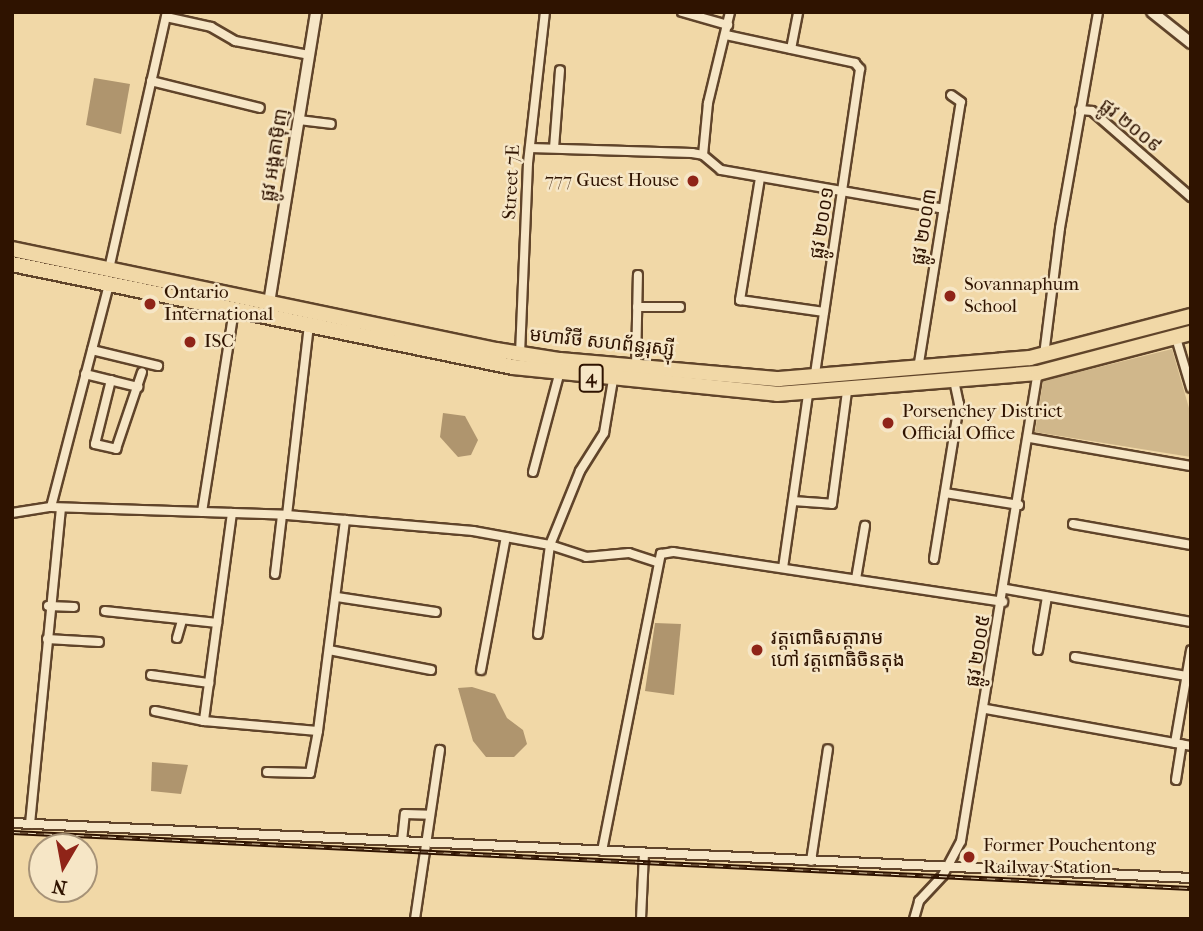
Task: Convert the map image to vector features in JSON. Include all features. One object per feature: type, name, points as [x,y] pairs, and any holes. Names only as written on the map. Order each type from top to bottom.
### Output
[{"type":"highway","name":"មហាវិថី សហព័ន្ធរុស្ស៊ី","points":[[12,249],[234,310],[309,326],[375,332],[520,354],[612,380],[808,394],[1038,373],[1191,333]]},
{"type":"highway","name":"មហាវិថី សហព័ន្ធរុស្ស៊ី","points":[[12,264],[269,303],[375,332],[559,375],[584,370],[636,368],[814,379],[1044,355],[1191,316]]},
{"type":"street","name":"ផ្លូវ អង្តតាម៉ិញ","points":[[269,303],[316,12]]},
{"type":"street","points":[[533,12],[545,13]]},
{"type":"street","points":[[682,12],[728,25]]},
{"type":"street","points":[[704,155],[708,103],[730,12]]},
{"type":"street","points":[[726,35],[792,49],[798,12]]},
{"type":"street","points":[[1044,355],[1080,110],[1098,12]]},
{"type":"street","points":[[1152,12],[1191,43]]},
{"type":"street","name":"Street 7E","points":[[520,354],[530,148],[545,13]]},
{"type":"street","points":[[51,507],[92,350],[166,15],[211,27],[225,39],[309,55]]},
{"type":"street","name":"ផ្លូវ ២០០១","points":[[792,49],[855,63],[860,72],[844,193],[814,379]]},
{"type":"street","points":[[554,148],[561,70]]},
{"type":"street","points":[[151,81],[260,108]]},
{"type":"street","name":"ផ្លូវ ២០០៣","points":[[918,369],[961,102],[951,95]]},
{"type":"street","name":"ផ្លូវ ២០០៩","points":[[1080,110],[1091,111],[1191,197]]},
{"type":"street","points":[[299,120],[331,124]]},
{"type":"street","points":[[530,148],[704,155],[722,170],[943,209]]},
{"type":"street","points":[[760,178],[740,300],[824,312]]},
{"type":"street","points":[[636,368],[638,275]]},
{"type":"street","points":[[637,307],[680,307]]},
{"type":"street","points":[[202,512],[234,310]]},
{"type":"street","points":[[275,574],[309,326]]},
{"type":"street","points":[[1176,338],[1191,388]]},
{"type":"street","points":[[92,350],[158,366]]},
{"type":"street","points":[[111,380],[94,440],[97,445],[120,449],[142,372]]},
{"type":"street","name":"ផ្លូវ ២០០៥","points":[[914,919],[930,884],[948,867],[961,841],[1006,589],[1038,373]]},
{"type":"street","points":[[85,374],[138,387]]},
{"type":"street","points":[[533,472],[559,375]]},
{"type":"street","points":[[538,634],[550,545],[580,471],[604,433],[612,380]]},
{"type":"street","points":[[934,559],[959,404],[954,381]]},
{"type":"street","points":[[793,500],[832,504],[847,391]]},
{"type":"street","points":[[783,568],[808,394]]},
{"type":"street","points":[[1030,438],[1191,466]]},
{"type":"street","points":[[945,493],[1019,506]]},
{"type":"street","points":[[12,513],[51,507],[284,515],[506,537],[550,545],[586,557],[629,553],[657,562]]},
{"type":"street","points":[[30,824],[48,606],[61,509]]},
{"type":"street","points":[[204,721],[232,513]]},
{"type":"street","points":[[267,772],[310,773],[337,597],[345,520]]},
{"type":"street","points":[[1073,524],[1191,545]]},
{"type":"street","points":[[856,579],[865,526]]},
{"type":"street","points":[[481,670],[506,537]]},
{"type":"street","points":[[602,851],[660,554],[673,552],[1003,602]]},
{"type":"street","points":[[1006,589],[1191,622]]},
{"type":"street","points":[[337,597],[436,612]]},
{"type":"street","points":[[1038,650],[1047,597]]},
{"type":"street","points":[[48,606],[74,607]]},
{"type":"street","points":[[105,611],[217,623]]},
{"type":"street","points":[[177,638],[182,620]]},
{"type":"street","points":[[47,639],[99,642]]},
{"type":"street","points":[[329,650],[430,670]]},
{"type":"street","points":[[1176,780],[1191,650]]},
{"type":"street","points":[[1075,657],[1186,676]]},
{"type":"street","points":[[151,675],[209,683]]},
{"type":"street","points":[[986,709],[1182,744]]},
{"type":"street","points":[[155,711],[204,721],[318,731]]},
{"type":"street","points":[[811,860],[828,749]]},
{"type":"street","points":[[415,919],[440,750]]},
{"type":"street","points":[[402,841],[405,814],[430,815]]},
{"type":"street","points":[[12,823],[1191,878]]},
{"type":"street","points":[[641,919],[644,853]]},
{"type":"shaded area","points":[[94,78],[130,84],[121,134],[86,125]]},
{"type":"shaded area","points":[[1172,349],[1191,415],[1191,457],[1035,432],[1043,381]]},
{"type":"shaded area","points":[[443,413],[465,416],[478,440],[471,455],[458,457],[440,437]]},
{"type":"shaded area","points":[[655,623],[681,624],[674,695],[645,691]]},
{"type":"shaded area","points":[[472,687],[495,694],[507,718],[523,730],[527,744],[514,757],[486,757],[473,741],[458,688]]},
{"type":"shaded area","points":[[152,762],[188,765],[181,794],[151,791]]},
{"type":"railway","points":[[12,832],[1191,888]]},
{"type":"place","name":"777 Guest House","points":[[693,181]]},
{"type":"place","name":"Sovannaphum School","points":[[950,296]]},
{"type":"place","name":"Ontario International","points":[[150,304]]},
{"type":"place","name":"ISC","points":[[190,342]]},
{"type":"place","name":"Porsenchey District Official Office","points":[[888,423]]},
{"type":"place","name":"វត្តពោធិសត្តារាម ហៅ វត្តពោធិចិនតុង","points":[[757,650]]},
{"type":"place","name":"Former Pouchentong Railway Station","points":[[969,857]]}]
